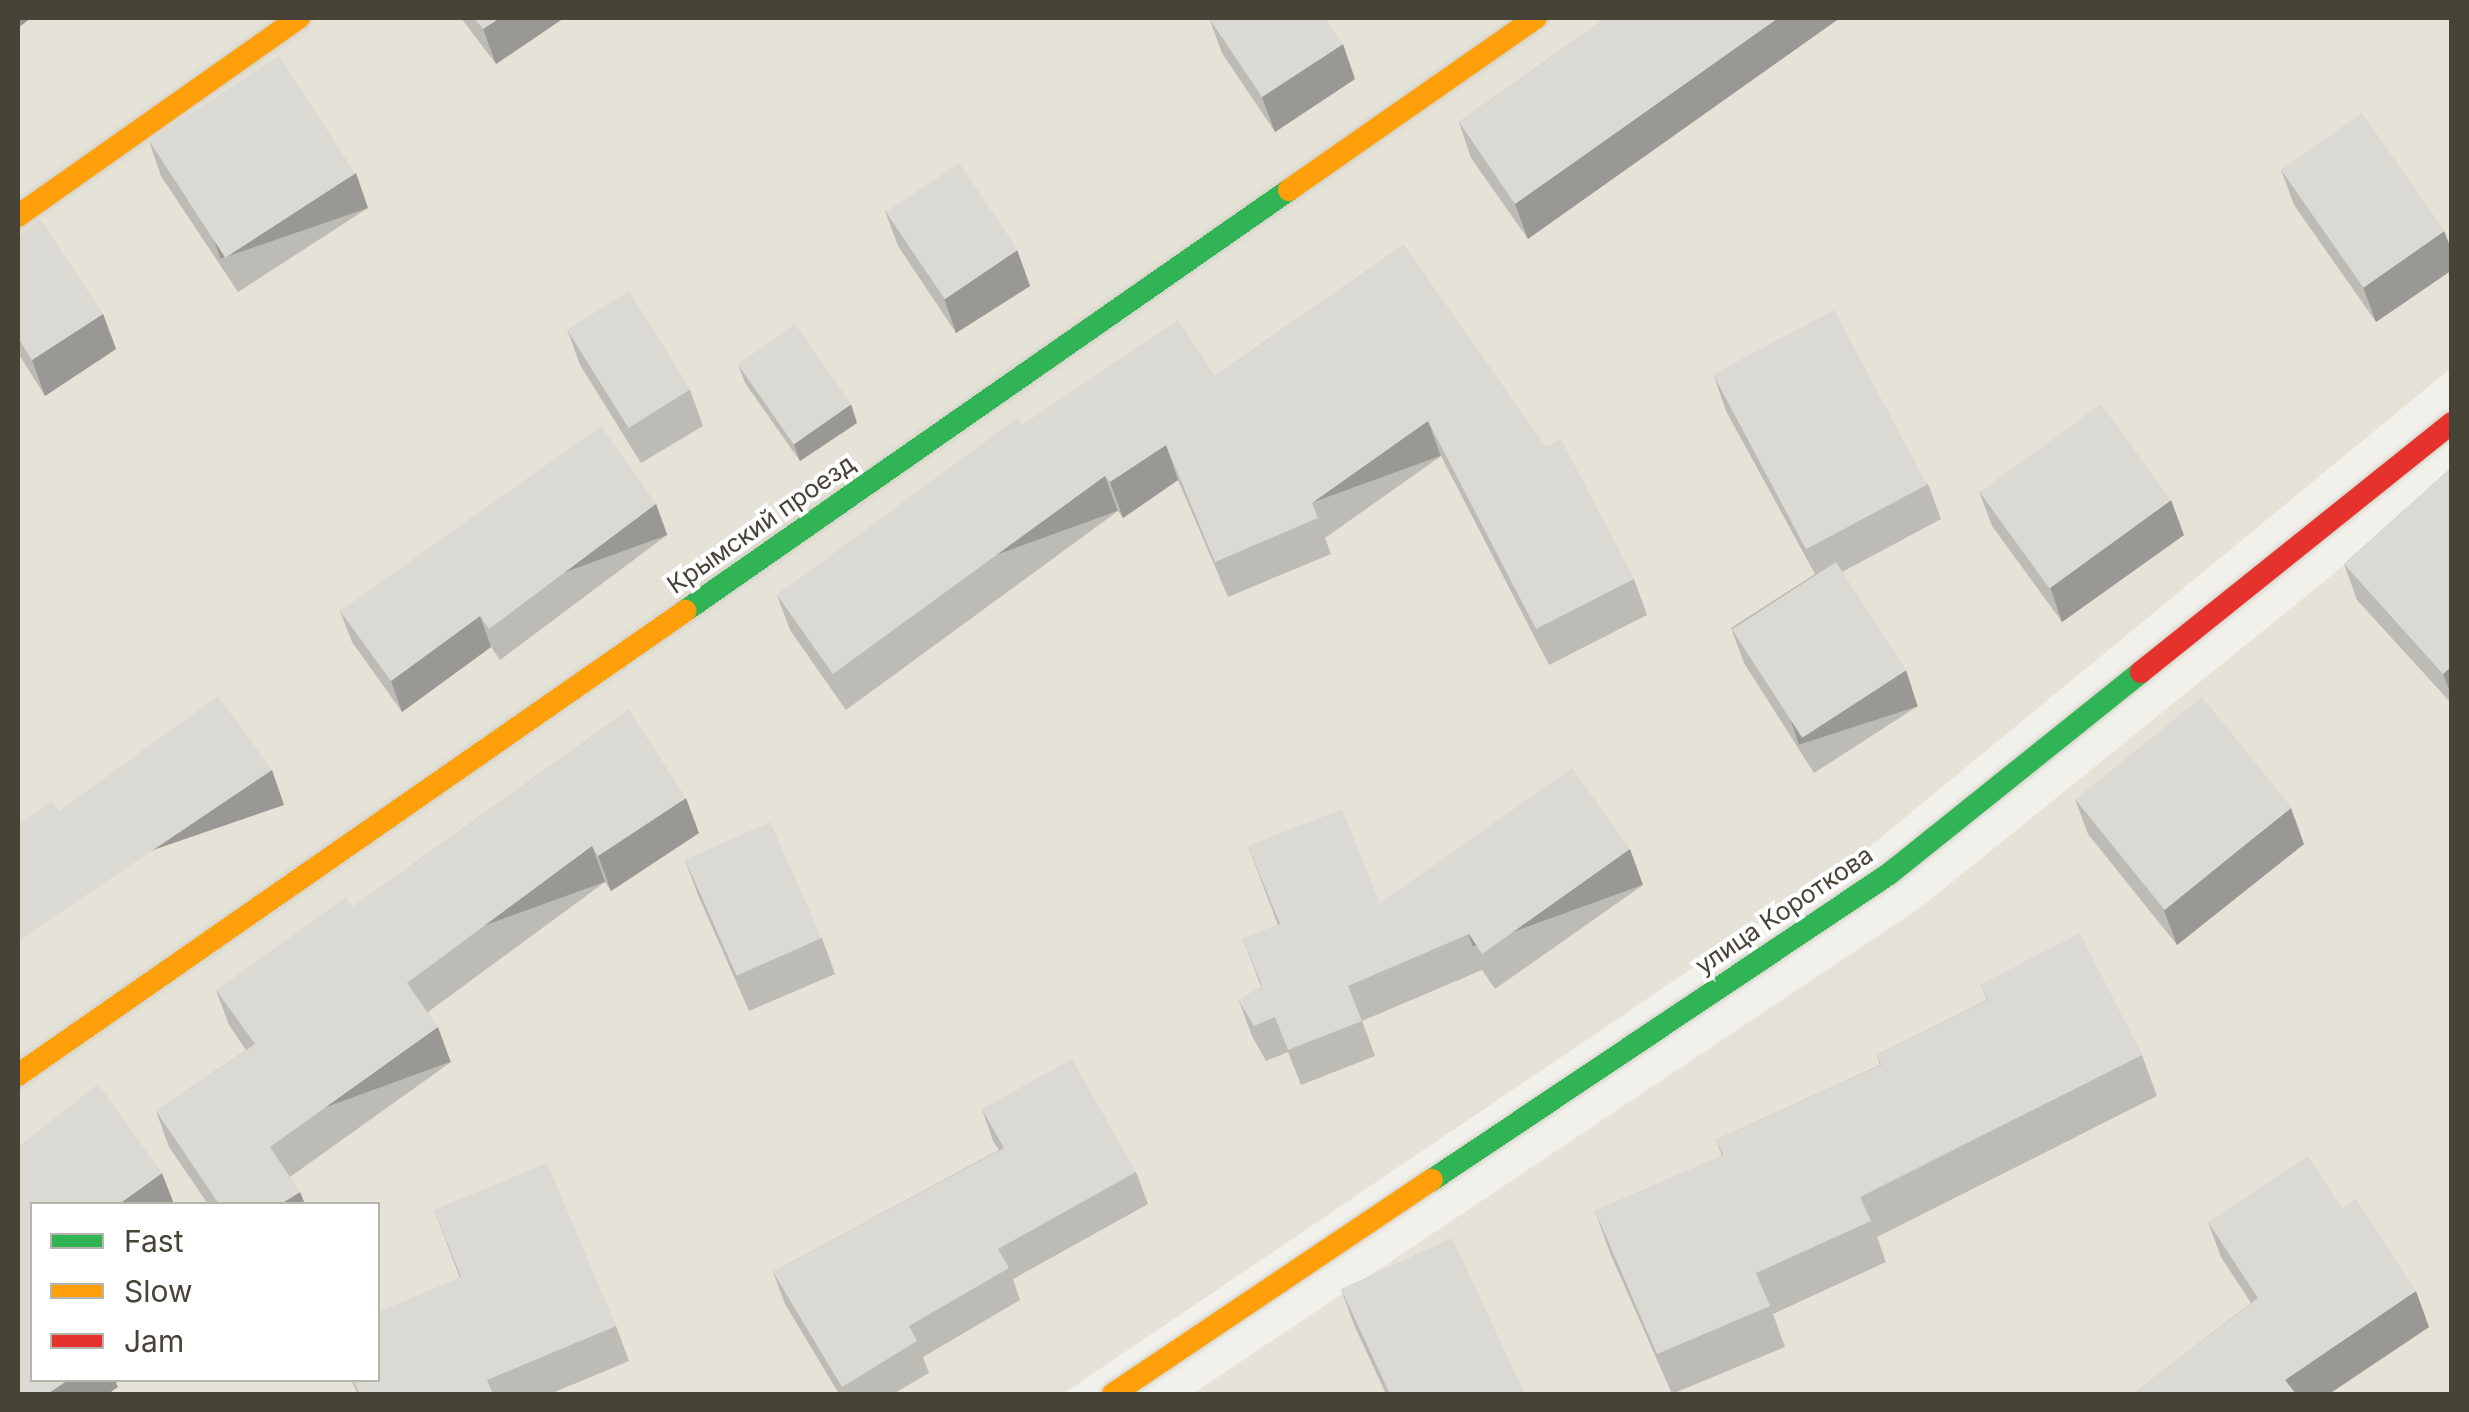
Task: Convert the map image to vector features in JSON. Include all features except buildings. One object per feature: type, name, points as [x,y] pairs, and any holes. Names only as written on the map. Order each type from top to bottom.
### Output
[{"type":"street","points":[[18,216],[299,18]]},
{"type":"street","name":"Крымский проезд","points":[[18,1075],[1536,18]]},
{"type":"street","name":"улица Короткова","points":[[1113,1394],[1889,874],[2452,423]]},
{"type":"shaded area","points":[[18,18],[2451,18],[2451,368],[1857,857],[1063,1394],[18,1394]]},
{"type":"shaded area","points":[[2451,479],[2451,1394],[1192,1394],[1920,908]]},
{"type":"traffic: fast","points":[[685,611],[1289,190]]},
{"type":"traffic: fast","points":[[1432,1180],[1889,874],[2141,672]]},
{"type":"traffic: slow","points":[[18,216],[299,18]]},
{"type":"traffic: slow","points":[[1289,190],[1536,18]]},
{"type":"traffic: slow","points":[[18,1075],[685,611]]},
{"type":"traffic: slow","points":[[1113,1394],[1432,1180]]},
{"type":"traffic: jam","points":[[2141,672],[2452,423]]}]
